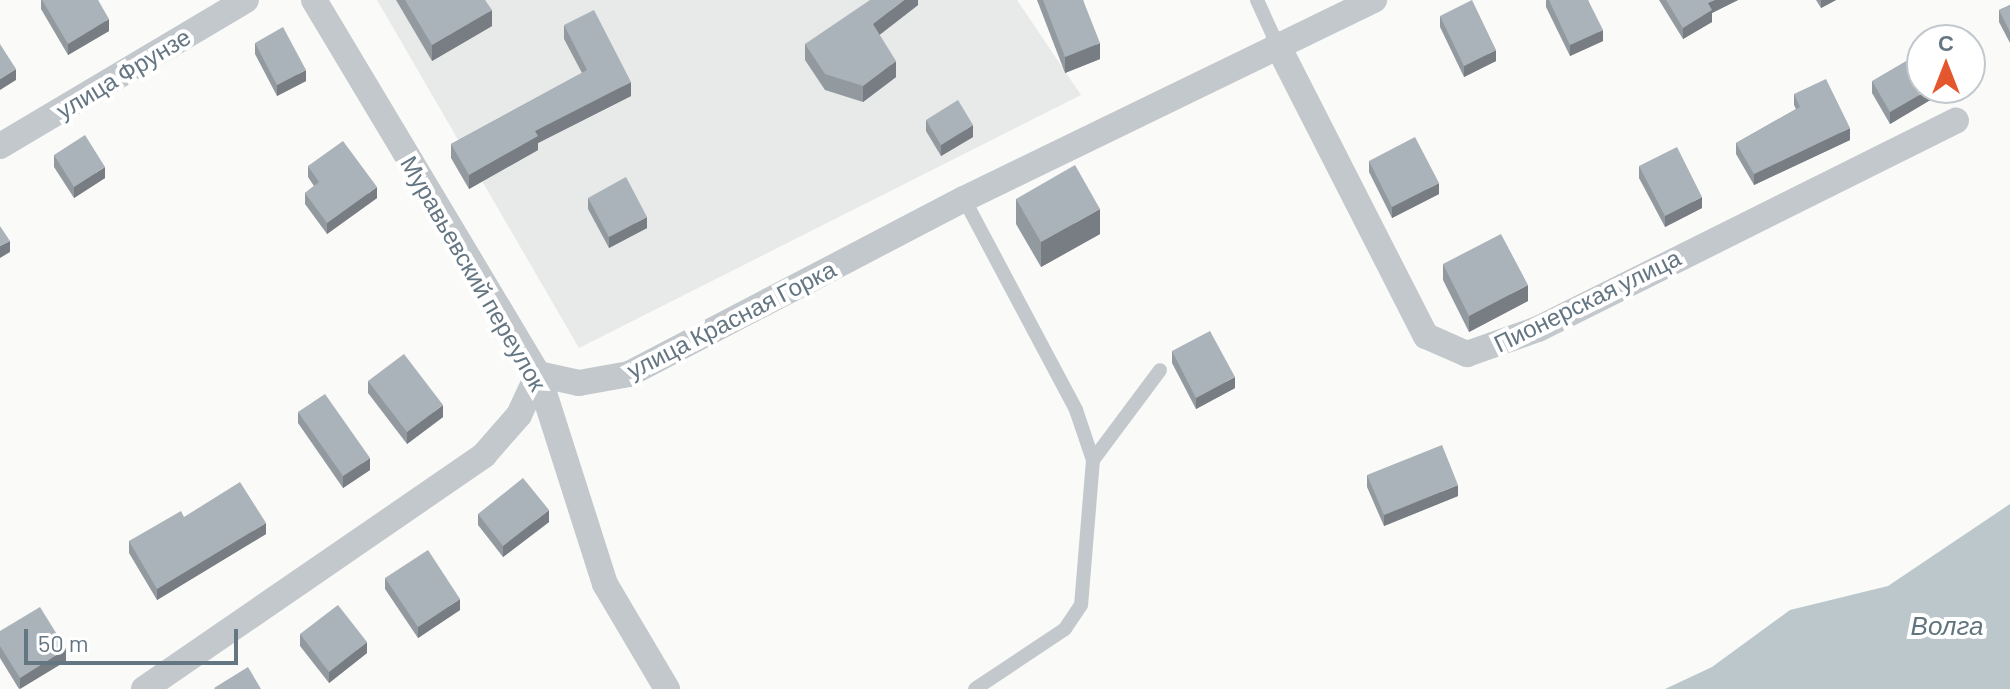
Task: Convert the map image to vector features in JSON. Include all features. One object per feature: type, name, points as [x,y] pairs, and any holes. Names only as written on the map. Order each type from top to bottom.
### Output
[{"type":"street","name":"улица Фрунзе","points":[[0,146],[246,0]]},
{"type":"street","name":"Муравьевский переулок","points":[[314,0],[538,374],[605,584],[667,689]]},
{"type":"street","name":"улица Красная Горка","points":[[538,374],[579,383],[629,374],[964,199],[1277,44],[1374,0]]},
{"type":"street","name":"Пионерская улица","points":[[1277,44],[1426,336],[1467,354],[1538,329],[1956,121]]},
{"type":"street","points":[[144,689],[484,455],[519,415],[538,374]]},
{"type":"lane","points":[[1257,0],[1277,44]]},
{"type":"lane","points":[[964,199],[1076,410],[1093,460],[1081,605],[1065,629],[975,689]]},
{"type":"lane","points":[[1093,460],[1160,370]]},
{"type":"shaded area","points":[[377,0],[1017,0],[1081,95],[579,348]]},
{"type":"water","name":"Волга","points":[[2010,504],[2010,689],[1665,689],[1712,667],[1790,610],[1888,586]]},
{"type":"building","points":[[42,0],[98,0],[109,19],[68,44]]},
{"type":"building","points":[[405,0],[485,0],[492,10],[432,45]]},
{"type":"building","points":[[870,0],[904,0],[873,24],[896,61],[863,86],[825,74],[805,44]]},
{"type":"building","points":[[1043,0],[1083,0],[1100,43],[1065,57]]},
{"type":"building","points":[[1472,0],[1496,50],[1464,66],[1440,16]]},
{"type":"building","points":[[1549,0],[1588,0],[1603,30],[1570,45]]},
{"type":"building","points":[[1666,0],[1715,0],[1708,3],[1712,10],[1683,28]]},
{"type":"building","points":[[2010,5],[2010,32],[1999,10]]},
{"type":"building","points":[[594,10],[631,82],[535,131],[538,136],[469,175],[451,144],[587,70],[564,25]]},
{"type":"building","points":[[283,27],[306,70],[277,85],[255,43]]},
{"type":"building","points":[[0,44],[16,69],[0,79]]},
{"type":"building","points":[[1906,61],[1906,103],[1890,112],[1872,81]]},
{"type":"building","points":[[1826,79],[1850,128],[1754,174],[1736,143],[1800,107],[1794,94]]},
{"type":"building","points":[[958,100],[973,125],[941,145],[926,120]]},
{"type":"building","points":[[85,135],[105,167],[74,187],[54,155]]},
{"type":"building","points":[[1415,137],[1439,183],[1392,207],[1369,161]]},
{"type":"building","points":[[343,141],[377,187],[327,223],[305,193],[319,182],[308,166]]},
{"type":"building","points":[[1677,147],[1702,197],[1665,216],[1639,166]]},
{"type":"building","points":[[1075,165],[1100,209],[1041,242],[1016,199]]},
{"type":"building","points":[[626,177],[647,217],[609,237],[588,198]]},
{"type":"building","points":[[0,226],[10,241],[0,246]]},
{"type":"building","points":[[1501,234],[1528,285],[1469,316],[1443,264]]},
{"type":"building","points":[[1210,331],[1235,377],[1196,398],[1172,351]]},
{"type":"building","points":[[404,354],[443,405],[407,432],[368,381]]},
{"type":"building","points":[[325,394],[370,458],[343,476],[298,412]]},
{"type":"building","points":[[1442,445],[1458,485],[1384,515],[1367,475]]},
{"type":"building","points":[[523,478],[549,510],[503,546],[478,514]]},
{"type":"building","points":[[240,482],[266,523],[157,589],[129,541],[181,511],[184,517]]},
{"type":"building","points":[[428,550],[460,599],[418,627],[385,578]]},
{"type":"building","points":[[338,605],[367,642],[329,672],[300,634]]},
{"type":"building","points":[[40,607],[66,649],[20,678],[0,646],[0,631]]},
{"type":"building","points":[[248,667],[261,689],[214,688]]}]
